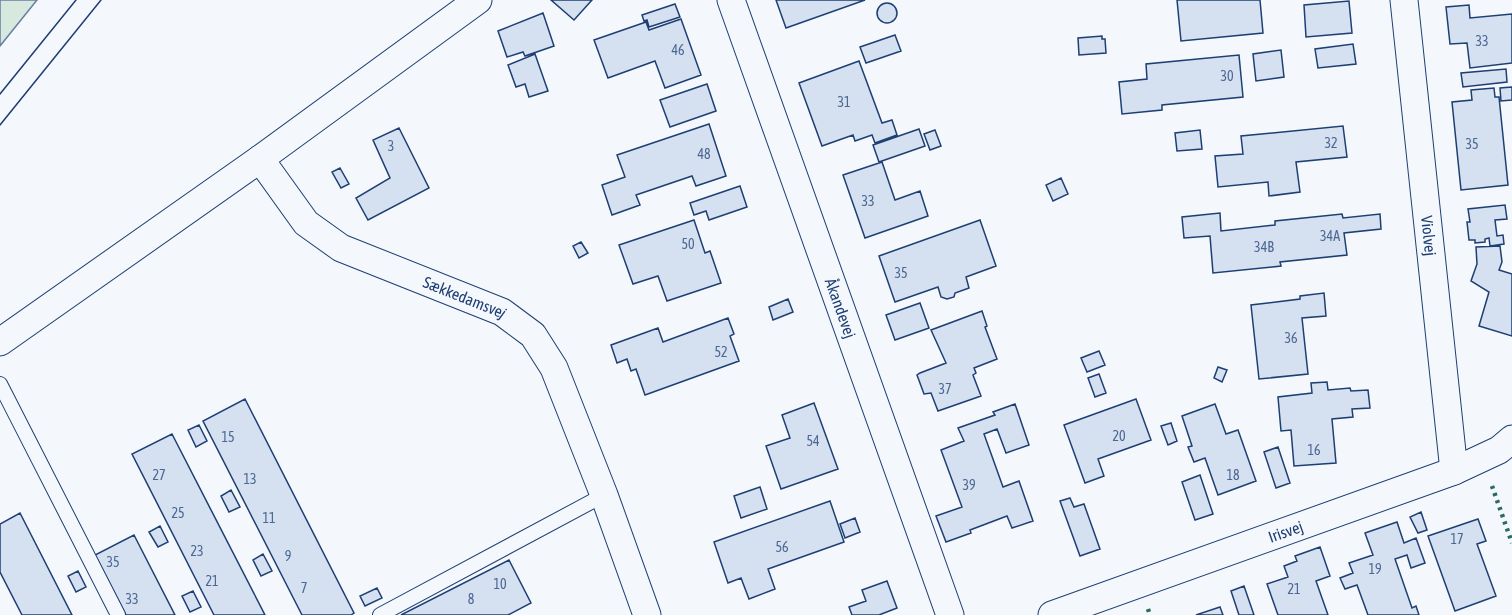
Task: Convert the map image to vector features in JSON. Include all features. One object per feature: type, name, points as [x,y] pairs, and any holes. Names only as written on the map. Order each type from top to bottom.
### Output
[{"type":"street","points":[[0,342],[260,159],[478,0]]},
{"type":"street","name":"Åkandevej","points":[[731,0],[950,615]]},
{"type":"street","name":"Violvej","points":[[1404,0],[1454,471]]},
{"type":"street","name":"Sækkedamsvej","points":[[260,159],[306,223],[341,248],[502,312],[533,335],[554,368],[604,495],[647,615]]},
{"type":"street","name":"Irisvej","points":[[1052,615],[1454,471],[1499,450],[1512,439]]},
{"type":"lane","points":[[0,384],[118,615]]},
{"type":"lane","points":[[380,615],[604,495]]},
{"type":"shaded area","points":[[0,0],[37,0],[0,46]]},
{"type":"building","points":[[551,0],[592,0],[574,20]]},
{"type":"building","points":[[776,0],[865,0],[786,28]]},
{"type":"building","points":[[1177,0],[1260,0],[1263,33],[1181,41]]},
{"type":"building","points":[[1349,1],[1352,33],[1306,37],[1304,5]]},
{"type":"building","points":[[883,3],[891,3],[897,9],[897,17],[891,23],[883,23],[877,17],[877,9]]},
{"type":"building","points":[[675,4],[680,17],[649,27],[647,20],[644,21],[642,15]]},
{"type":"building","points":[[1469,5],[1470,18],[1512,14],[1512,63],[1470,68],[1467,43],[1450,44],[1446,7]]},
{"type":"building","points":[[543,13],[554,46],[525,56],[523,52],[507,57],[498,31]]},
{"type":"building","points":[[681,19],[701,75],[665,88],[655,61],[608,78],[594,40],[646,22],[649,30]]},
{"type":"building","points":[[895,35],[901,51],[866,63],[860,47]]},
{"type":"building","points":[[1102,36],[1102,39],[1105,39],[1106,53],[1079,55],[1078,38]]},
{"type":"building","points":[[1353,44],[1356,64],[1318,68],[1315,49]]},
{"type":"building","points":[[1281,50],[1284,77],[1256,81],[1253,54]]},
{"type":"building","points":[[535,54],[548,91],[529,97],[525,84],[516,87],[508,65]]},
{"type":"building","points":[[1239,55],[1243,97],[1162,105],[1162,110],[1122,114],[1119,82],[1147,79],[1146,64]]},
{"type":"building","points":[[859,61],[882,123],[892,120],[897,135],[875,143],[872,135],[855,141],[853,135],[822,146],[799,83]]},
{"type":"building","points":[[1506,69],[1507,82],[1463,87],[1461,73]]},
{"type":"building","points":[[707,84],[716,111],[670,127],[660,100]]},
{"type":"building","points":[[1512,87],[1512,100],[1501,101],[1500,88]]},
{"type":"building","points":[[1494,88],[1495,97],[1499,97],[1508,185],[1461,190],[1452,102],[1472,100],[1471,90]]},
{"type":"building","points":[[709,124],[726,176],[696,186],[692,176],[636,195],[640,205],[612,215],[602,185],[625,177],[617,155]]},
{"type":"building","points":[[1343,126],[1347,157],[1296,162],[1300,192],[1269,196],[1268,182],[1218,187],[1215,156],[1243,154],[1241,136]]},
{"type":"building","points":[[399,128],[429,188],[368,220],[356,198],[390,178],[373,140]]},
{"type":"building","points":[[919,129],[925,146],[879,162],[873,145]]},
{"type":"building","points":[[935,130],[941,146],[930,150],[924,134]]},
{"type":"building","points":[[1200,130],[1202,149],[1177,151],[1175,133]]},
{"type":"building","points":[[882,162],[895,200],[920,191],[928,216],[865,238],[843,175]]},
{"type":"building","points":[[340,168],[349,184],[341,188],[332,172]]},
{"type":"building","points":[[1061,178],[1068,194],[1053,201],[1046,185]]},
{"type":"building","points":[[740,186],[747,207],[709,220],[706,211],[694,215],[690,203]]},
{"type":"building","points":[[1505,205],[1507,219],[1495,220],[1497,236],[1503,235],[1504,244],[1490,246],[1489,238],[1485,239],[1485,242],[1475,243],[1475,240],[1469,240],[1468,209]]},
{"type":"building","points":[[1220,213],[1221,231],[1275,225],[1275,221],[1342,214],[1343,218],[1380,214],[1381,229],[1344,233],[1347,255],[1280,262],[1281,266],[1213,273],[1210,236],[1184,238],[1182,217]]},
{"type":"building","points":[[694,220],[705,253],[710,251],[721,283],[667,301],[658,276],[633,284],[619,245]]},
{"type":"building","points":[[980,220],[996,266],[966,277],[969,288],[955,293],[954,297],[947,299],[941,297],[938,287],[895,302],[879,256]]},
{"type":"building","points":[[581,242],[588,253],[579,258],[573,246]]},
{"type":"building","points":[[1500,246],[1502,262],[1499,270],[1512,274],[1512,336],[1479,326],[1489,292],[1471,281],[1477,264],[1476,247]]},
{"type":"building","points":[[1324,293],[1326,316],[1302,318],[1308,374],[1259,379],[1251,305],[1300,299],[1300,296]]},
{"type":"building","points":[[788,299],[793,312],[773,320],[769,307]]},
{"type":"building","points":[[920,303],[929,328],[895,340],[886,315]]},
{"type":"building","points":[[982,311],[987,326],[985,327],[997,359],[974,368],[976,373],[973,375],[981,396],[938,411],[931,393],[924,394],[917,375],[946,363],[931,330]]},
{"type":"building","points":[[728,318],[734,334],[730,336],[739,361],[645,395],[636,369],[631,371],[627,359],[617,363],[611,345],[658,328],[663,342]]},
{"type":"building","points":[[1099,351],[1105,365],[1087,372],[1081,358]]},
{"type":"building","points":[[1218,367],[1227,370],[1222,382],[1214,378]]},
{"type":"building","points":[[1099,374],[1106,393],[1095,397],[1088,378]]},
{"type":"building","points":[[1327,382],[1328,390],[1350,388],[1351,391],[1368,390],[1370,408],[1352,409],[1353,417],[1332,419],[1336,463],[1294,466],[1291,430],[1281,431],[1278,397],[1312,393],[1311,383]]},
{"type":"building","points":[[245,399],[354,613],[351,615],[302,615],[203,421]]},
{"type":"building","points":[[1136,399],[1151,440],[1098,459],[1104,476],[1085,483],[1064,425]]},
{"type":"building","points":[[814,403],[838,469],[781,489],[766,446],[790,438],[782,415]]},
{"type":"building","points":[[1015,404],[1029,445],[1006,453],[997,429],[984,434],[1003,487],[1019,481],[1033,521],[1012,528],[1007,516],[946,542],[936,516],[962,507],[941,450],[964,441],[958,428],[995,415],[993,412]]},
{"type":"building","points":[[1215,404],[1226,434],[1238,430],[1256,481],[1218,495],[1205,458],[1194,462],[1188,447],[1192,446],[1182,416]]},
{"type":"building","points":[[1171,423],[1177,441],[1168,445],[1161,426]]},
{"type":"building","points":[[199,425],[207,441],[196,447],[188,430]]},
{"type":"building","points":[[172,434],[265,615],[214,615],[132,454]]},
{"type":"building","points":[[1278,447],[1290,483],[1276,488],[1264,452]]},
{"type":"building","points":[[1200,475],[1213,514],[1195,520],[1182,482]]},
{"type":"building","points":[[760,487],[767,509],[741,518],[734,496]]},
{"type":"building","points":[[231,490],[240,507],[229,512],[221,496]]},
{"type":"building","points":[[1070,498],[1074,507],[1084,504],[1100,549],[1080,556],[1060,501]]},
{"type":"building","points":[[830,501],[844,542],[768,569],[775,589],[749,599],[741,578],[728,583],[714,542]]},
{"type":"building","points":[[1421,512],[1427,530],[1418,533],[1410,517]]},
{"type":"building","points":[[20,513],[72,615],[22,615],[0,572],[0,524]]},
{"type":"building","points":[[855,518],[860,532],[845,538],[840,524]]},
{"type":"building","points":[[1478,519],[1486,541],[1477,544],[1496,596],[1455,611],[1428,536]]},
{"type":"building","points":[[1397,522],[1404,543],[1416,538],[1425,563],[1411,568],[1407,555],[1395,559],[1412,608],[1416,606],[1419,615],[1368,615],[1357,585],[1345,589],[1340,578],[1353,573],[1349,563],[1373,555],[1365,533]]},
{"type":"building","points":[[160,526],[168,542],[158,547],[149,532]]},
{"type":"building","points":[[134,535],[175,615],[126,615],[95,555]]},
{"type":"building","points":[[1320,547],[1330,576],[1316,581],[1328,615],[1278,615],[1267,584],[1288,577],[1284,566],[1297,561],[1295,556]]},
{"type":"building","points":[[263,554],[272,571],[261,576],[253,560]]},
{"type":"building","points":[[509,560],[531,603],[508,615],[401,615]]},
{"type":"building","points":[[78,571],[86,587],[76,592],[68,576]]},
{"type":"building","points":[[887,581],[897,608],[879,615],[852,615],[849,607],[866,601],[862,590]]},
{"type":"building","points":[[1244,586],[1254,615],[1239,615],[1231,591]]},
{"type":"building","points":[[377,588],[382,598],[365,606],[360,596]]},
{"type":"building","points":[[193,591],[201,607],[190,612],[182,596]]},
{"type":"building","points":[[1220,607],[1223,615],[1196,615]]},
{"type":"tram line","points":[[0,94],[76,0]]},
{"type":"tram line","points":[[0,125],[101,0]]},
{"type":"hedge","points":[[1492,486],[1512,543]]},
{"type":"hedge","points":[[1148,609],[1150,615]]}]
